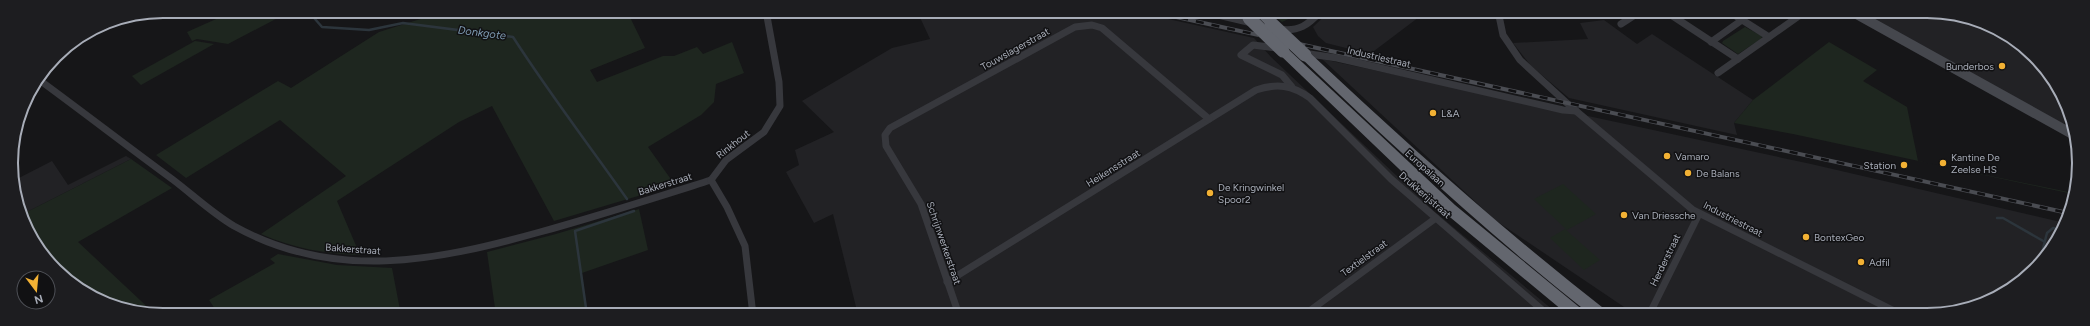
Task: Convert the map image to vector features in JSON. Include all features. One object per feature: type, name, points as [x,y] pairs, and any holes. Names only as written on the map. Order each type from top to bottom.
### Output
[{"type":"highway","name":"Europalaan","points":[[1253,18],[1283,51],[1450,209],[1570,308]]},
{"type":"highway","name":"Europalaan","points":[[1259,18],[1271,23],[1462,201],[1536,264],[1593,308]]},
{"type":"street","name":"Rinkhout","points":[[711,180],[726,160],[764,132],[780,106],[779,82],[767,18]]},
{"type":"street","points":[[1233,18],[1292,31],[1304,28],[1315,18]]},
{"type":"street","name":"Industriestraat","points":[[1499,18],[1500,26],[1511,50],[1528,68],[1576,111],[1699,214],[1888,308]]},
{"type":"street","points":[[1621,24],[1630,18]]},
{"type":"street","points":[[1674,18],[1738,59]]},
{"type":"street","points":[[1739,18],[1769,37]]},
{"type":"street","points":[[1718,73],[1796,18]]},
{"type":"street","points":[[1864,18],[2068,132]]},
{"type":"street","points":[[1712,42],[1742,20]]},
{"type":"street","name":"Touwslagerstraat","points":[[884,138],[890,128],[1075,27],[1087,24],[1096,25],[1102,28],[1209,119]]},
{"type":"street","name":"Industriestraat","points":[[1292,87],[1282,75],[1241,55],[1245,49],[1257,44],[1337,58],[1563,110],[1576,111]]},
{"type":"street","name":"Bakkerstraat","points":[[42,82],[232,225],[254,238],[281,248],[314,256],[361,262],[410,261],[461,253],[564,225],[711,180]]},
{"type":"street","name":"Heikensstraat","points":[[948,282],[1256,90],[1275,84],[1292,87]]},
{"type":"street","name":"Drukkerijstraat","points":[[1292,87],[1310,98],[1392,179],[1540,308]]},
{"type":"street","name":"Schrijnwerkerstraat","points":[[884,138],[886,146],[921,204],[957,308]]},
{"type":"street","points":[[711,180],[727,207],[745,246],[750,277],[752,308]]},
{"type":"street","name":"Herderstraat","points":[[1653,308],[1699,214]]},
{"type":"street","name":"Textielstraat","points":[[1314,308],[1436,218]]},
{"type":"shaded area","points":[[218,18],[278,18],[228,44],[197,39],[192,41],[187,32]]},
{"type":"shaded area","points":[[424,18],[630,18],[645,48],[590,70],[597,82],[663,56],[674,56],[697,47],[703,54],[732,42],[744,73],[716,84],[714,102],[701,115],[648,147],[675,185],[554,221],[492,106],[459,122],[337,201],[360,255],[334,253],[297,247],[261,234],[346,176],[280,120],[186,178],[156,155],[278,81],[291,88],[379,32]]},
{"type":"shaded area","points":[[920,18],[1164,18],[1254,38],[1271,57],[1435,212],[1551,308],[856,308],[833,214],[814,223],[786,172],[799,165],[795,150],[834,132],[802,101],[892,48],[930,39]]},
{"type":"shaded area","points":[[1277,18],[1290,18],[1282,22]]},
{"type":"shaded area","points":[[1323,18],[1418,18],[1370,54],[1326,43],[1318,36],[1313,27]]},
{"type":"shaded area","name":"Bunderbos","points":[[1874,18],[1946,19],[1974,26],[2000,37],[2030,60],[2048,82],[2064,116],[2066,121],[2063,124]]},
{"type":"shaded area","points":[[1604,20],[1637,44],[1652,34],[1753,100],[1734,123],[1737,135],[1569,98],[1531,66],[1513,43],[1588,39],[1580,23]]},
{"type":"shaded area","points":[[1745,27],[1762,36],[1761,39],[1738,54],[1722,43],[1723,41]]},
{"type":"shaded area","points":[[195,41],[214,44],[141,85],[132,76]]},
{"type":"shaded area","points":[[1829,42],[1877,70],[1863,81],[1907,107],[1918,161],[1734,123],[1753,100]]},
{"type":"shaded area","points":[[1322,59],[1811,164],[2059,222],[2048,244],[2036,259],[2030,266],[2008,284],[1974,300],[1946,307],[1626,308],[1495,220]]},
{"type":"shaded area","points":[[126,156],[131,159],[27,212],[19,178],[52,161],[68,185]]},
{"type":"shaded area","points":[[131,159],[172,188],[78,242],[148,307],[116,300],[82,284],[60,266],[42,244],[27,212]]},
{"type":"shaded area","points":[[1945,167],[2069,192],[2069,193]]},
{"type":"shaded area","points":[[1563,184],[1596,214],[1567,230],[1534,199]]},
{"type":"shaded area","points":[[639,209],[648,250],[582,273],[586,308],[495,308],[487,252],[556,234]]},
{"type":"shaded area","points":[[1565,229],[1600,260],[1584,270],[1550,238]]},
{"type":"shaded area","points":[[278,254],[337,265],[392,268],[400,308],[214,308],[209,300],[275,263],[270,259]]},
{"type":"waterway","name":"Donkgote","points":[[314,18],[322,27],[369,30],[403,23],[513,37],[555,99],[627,199]]},
{"type":"waterway","name":"Donkgote","points":[[586,308],[575,231],[634,211]]},
{"type":"waterway","points":[[1997,218],[2003,218],[2045,242]]},
{"type":"waterway","points":[[2045,242],[2047,233],[2053,228],[2056,229]]},
{"type":"waterway","points":[[2043,250],[2045,242]]},
{"type":"railway","points":[[1181,18],[2063,212]]},
{"type":"place","name":"Bunderbos","points":[[2002,66]]},
{"type":"place","name":"L&A","points":[[1433,113]]},
{"type":"place","name":"Vamaro","points":[[1667,156]]},
{"type":"place","name":"Kantine De Zeelse HS","points":[[1943,163]]},
{"type":"place","name":"Station","points":[[1904,165]]},
{"type":"place","name":"De Balans","points":[[1688,173]]},
{"type":"place","name":"De Kringwinkel Spoor2","points":[[1210,193]]},
{"type":"place","name":"Van Driessche","points":[[1624,215]]},
{"type":"place","name":"BontexGeo","points":[[1806,237]]},
{"type":"place","name":"Adfil","points":[[1861,262]]}]
